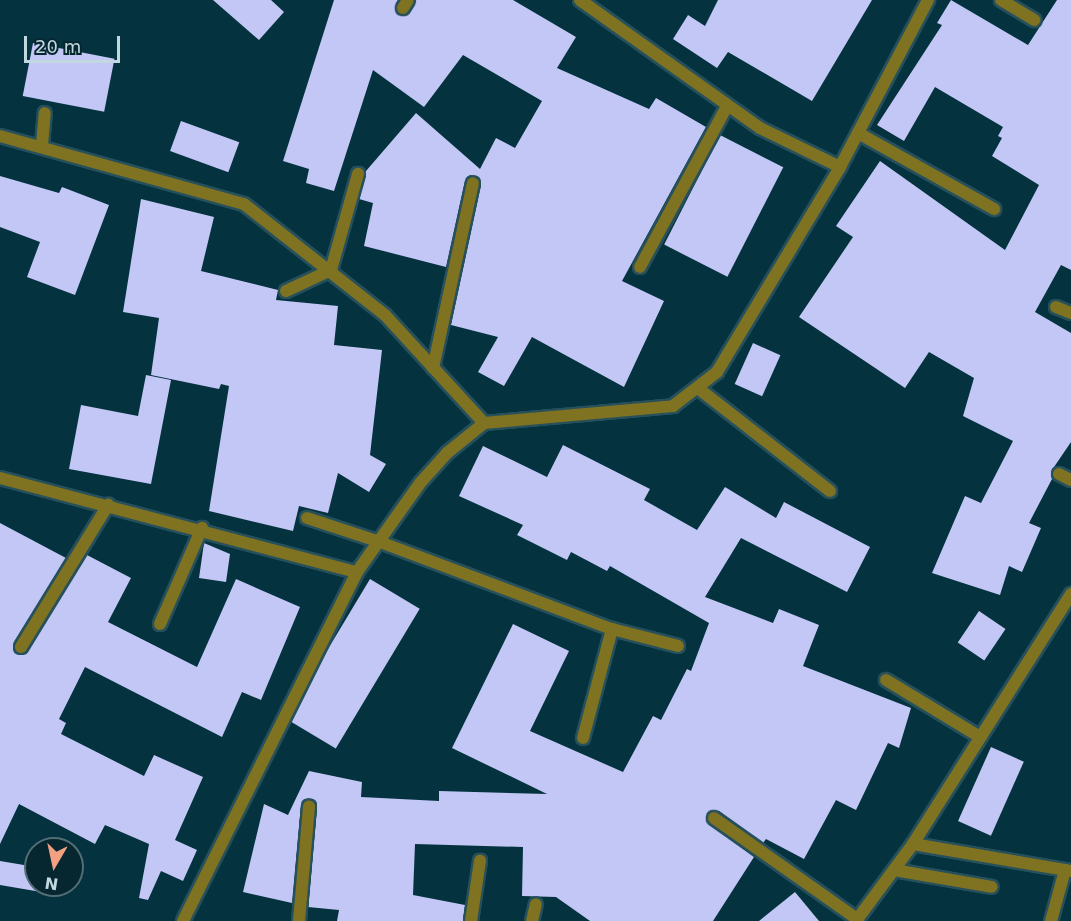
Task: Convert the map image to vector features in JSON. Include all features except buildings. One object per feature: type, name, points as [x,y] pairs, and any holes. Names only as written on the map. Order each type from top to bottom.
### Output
[{"type":"street","points":[[580,0],[727,106],[840,167]]},
{"type":"street","points":[[183,921],[357,572],[428,475],[484,423],[673,406],[699,389],[717,372],[743,334],[840,167],[928,0]]},
{"type":"street","points":[[1001,0],[1034,20]]},
{"type":"street","points":[[640,267],[727,106]]},
{"type":"street","points":[[42,145],[45,113]]},
{"type":"street","points":[[858,132],[994,209]]},
{"type":"street","points":[[0,136],[42,145],[244,204],[331,270],[385,315],[484,423]]},
{"type":"street","points":[[286,291],[331,270],[358,174]]},
{"type":"street","points":[[433,368],[473,183]]},
{"type":"street","points":[[1056,307],[1071,313]]},
{"type":"street","points":[[699,389],[830,491]]},
{"type":"street","points":[[2,482],[202,528],[357,572]]},
{"type":"street","points":[[21,647],[108,505]]},
{"type":"street","points":[[308,518],[380,542],[612,629],[678,646]]},
{"type":"street","points":[[160,624],[202,528]]},
{"type":"street","points":[[714,818],[857,920],[913,844],[1071,594]]},
{"type":"street","points":[[583,738],[612,629]]},
{"type":"street","points":[[886,680],[980,737]]},
{"type":"street","points":[[299,921],[309,806]]},
{"type":"street","points":[[913,844],[1068,871],[1051,921]]},
{"type":"street","points":[[471,921],[480,861]]},
{"type":"street","points":[[894,870],[992,887]]},
{"type":"street","points":[[532,921],[536,904]]}]
